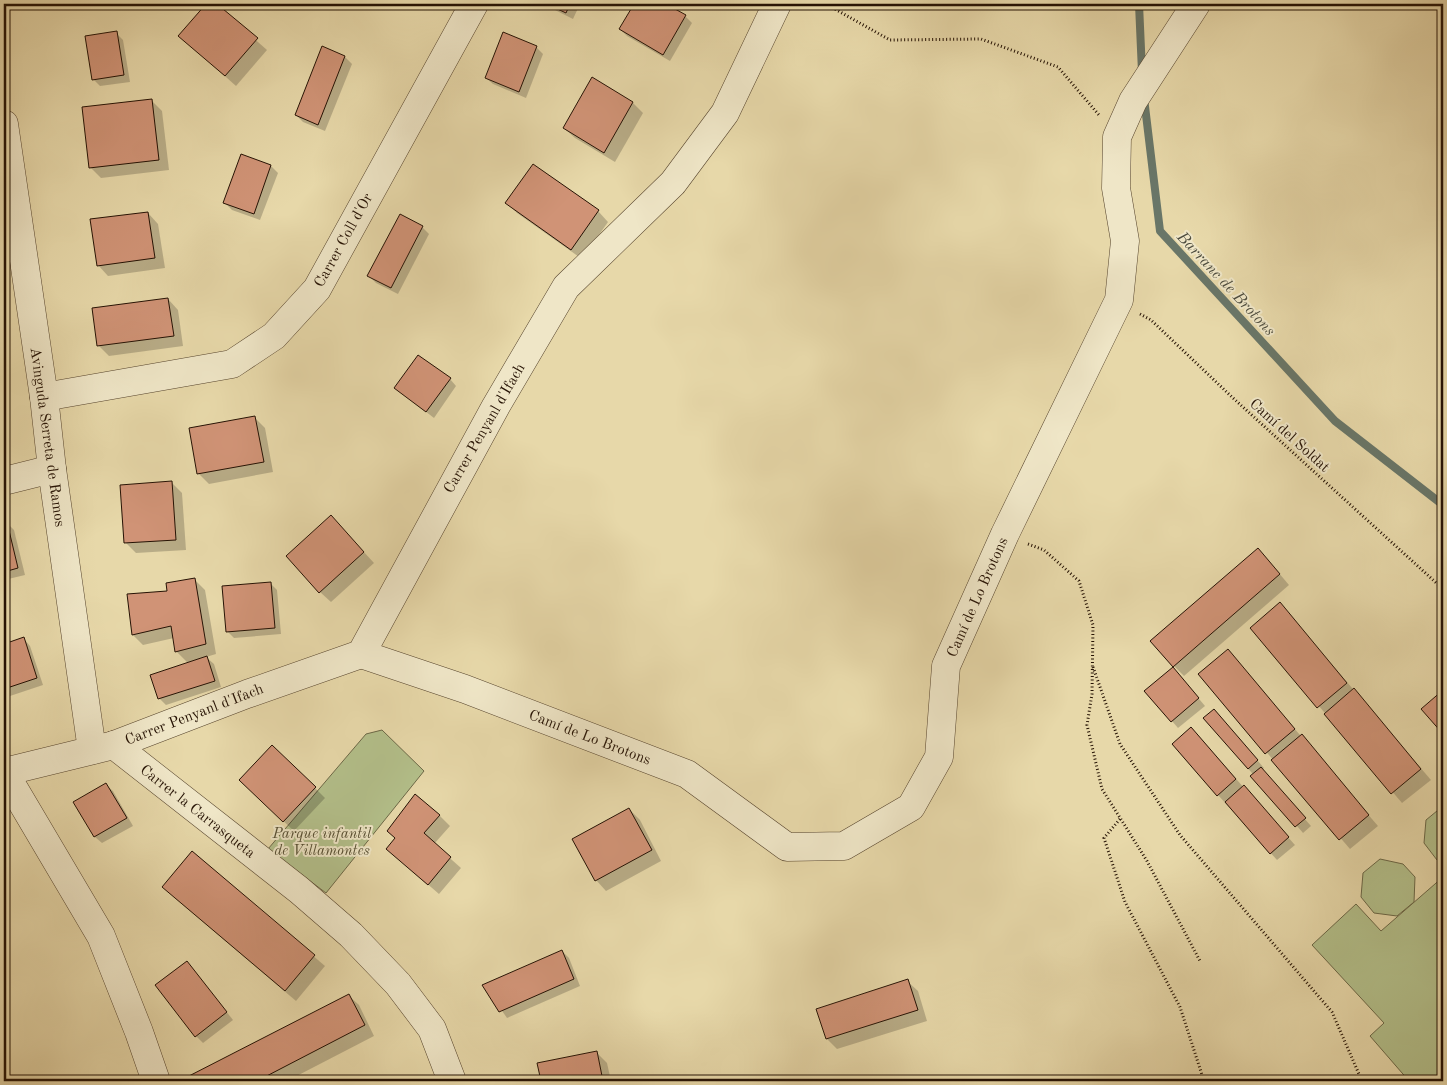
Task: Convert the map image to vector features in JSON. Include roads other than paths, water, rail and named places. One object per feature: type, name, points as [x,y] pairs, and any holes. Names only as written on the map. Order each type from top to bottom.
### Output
[{"type":"street","name":"Carrer Coll d'Or","points":[[44,397],[232,364],[274,336],[317,289],[474,4]]},
{"type":"street","name":"Carrer Penyanl d'Ifach","points":[[4,772],[103,747],[361,654],[486,423],[566,287],[673,183],[720,121],[777,4]]},
{"type":"street","name":"Camí de Lo Brotons","points":[[361,654],[465,689],[687,774],[787,847],[844,846],[911,807],[939,757],[946,666],[1004,534],[1119,300],[1125,241],[1116,188],[1117,137],[1133,101],[1196,4]]},
{"type":"street","name":"Avinguda Serreta de Ramos","points":[[4,124],[9,205],[44,397],[52,469],[103,747]]},
{"type":"street","points":[[4,481],[52,469]]},
{"type":"street","name":"Carrer la Carrasqueta","points":[[103,747],[299,890],[351,935],[398,984],[432,1029],[452,1081]]},
{"type":"street","points":[[4,772],[101,936],[156,1081]]},
{"type":"waterway","name":"Barranc de Brotons","points":[[1139,4],[1142,72]]},
{"type":"waterway","name":"Barranc de Brotons","points":[[1144,98],[1160,231],[1335,421],[1443,505]]},
{"type":"park label","name":"Parque infantil de Villamontes","points":[[322,842]]}]
